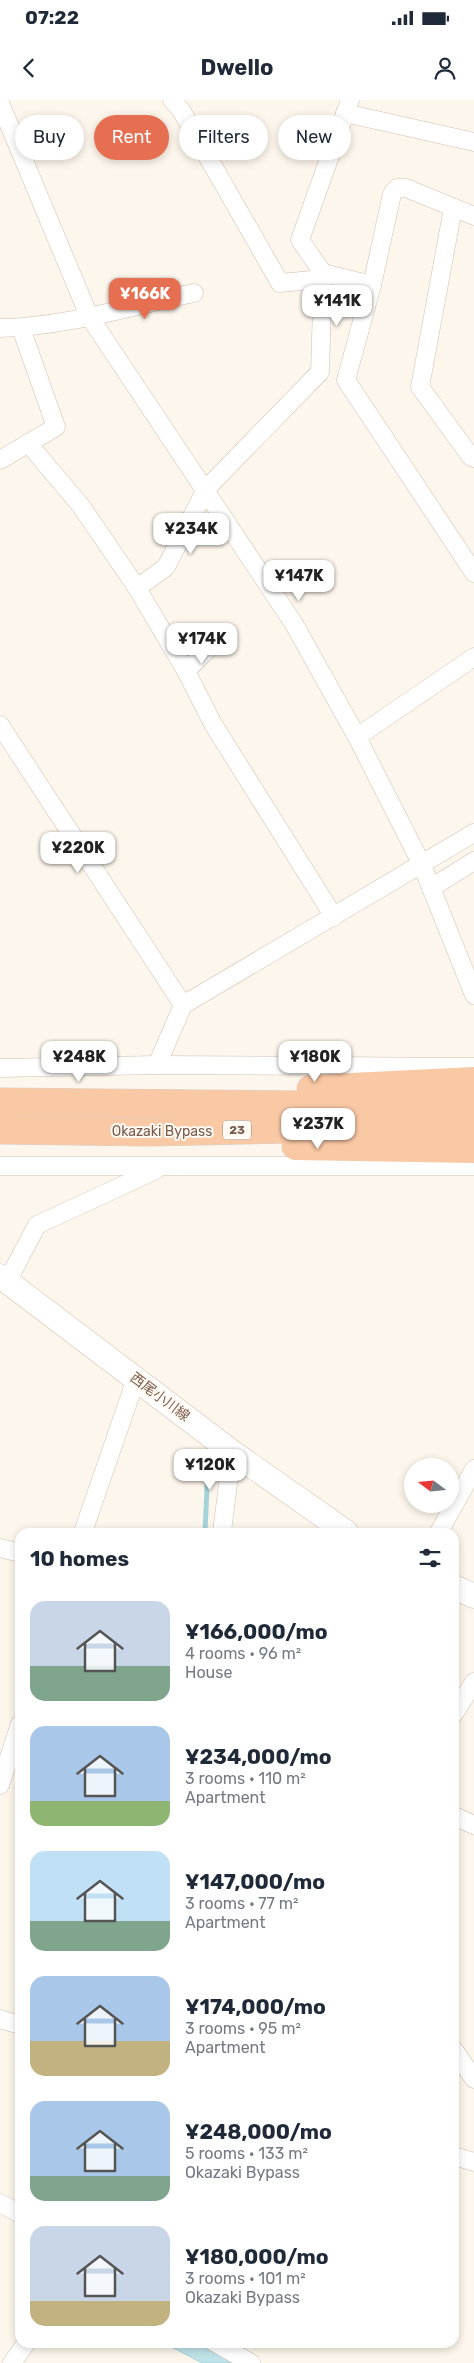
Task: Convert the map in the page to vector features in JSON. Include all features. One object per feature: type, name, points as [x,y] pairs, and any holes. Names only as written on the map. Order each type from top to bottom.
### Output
[{"type":"highway","name":"23","points":[[210,1105],[230,1093],[474,1080]]},
{"type":"highway","name":"Okazaki Bypass","points":[[0,1102],[210,1105],[474,1104]]},
{"type":"highway","name":"Okazaki Bypass","points":[[0,1130],[150,1132],[474,1125]]},
{"type":"highway","name":"23","points":[[150,1132],[166,1143],[474,1149]]},
{"type":"main road","name":"西尾小川線","points":[[3,1279],[232,1452],[340,1528]]},
{"type":"main road","points":[[459,1589],[474,1596]]},
{"type":"street","points":[[172,100],[181,110],[280,283],[322,276],[372,285]]},
{"type":"street","points":[[0,103],[89,316],[206,489],[294,624],[357,737],[422,865],[474,995]]},
{"type":"street","points":[[137,588],[166,567],[206,489],[320,372],[322,276],[300,240],[348,107],[474,142]]},
{"type":"street","points":[[474,216],[406,188],[397,188],[392,194],[372,285],[346,380],[474,573]]},
{"type":"street","points":[[453,208],[420,387],[471,458],[474,458]]},
{"type":"street","points":[[0,328],[21,328],[89,316],[194,292]]},
{"type":"street","points":[[0,460],[56,427],[21,328]]},
{"type":"street","points":[[28,443],[81,506],[137,588],[186,671],[213,724],[334,917]]},
{"type":"street","points":[[186,671],[210,647]]},
{"type":"street","points":[[357,737],[474,656]]},
{"type":"street","points":[[0,725],[183,1004]]},
{"type":"street","points":[[157,1065],[183,1004],[474,833]]},
{"type":"street","points":[[431,888],[474,861]]},
{"type":"street","points":[[0,1068],[157,1065],[474,1067]]},
{"type":"street","points":[[0,1166],[474,1166]]},
{"type":"street","points":[[3,1279],[37,1225],[161,1167]]},
{"type":"street","points":[[84,1528],[136,1379]]},
{"type":"street","points":[[222,1528],[232,1452]]},
{"type":"street","points":[[441,1528],[474,1469]]},
{"type":"street","points":[[0,1548],[15,1552]]},
{"type":"street","points":[[459,1706],[474,1682]]},
{"type":"street","points":[[0,1785],[15,1739]]},
{"type":"street","points":[[459,1818],[474,1825]]},
{"type":"street","points":[[0,2019],[15,2024]]},
{"type":"street","points":[[459,2057],[474,2079]]},
{"type":"street","points":[[459,2158],[474,2162]]},
{"type":"street","points":[[0,2203],[15,2211]]},
{"type":"street","points":[[12,2363],[23,2348]]},
{"type":"street","points":[[225,2348],[251,2363]]},
{"type":"water","points":[[174,2348],[205,2348],[235,2363],[202,2363]]},
{"type":"waterway","points":[[205,1528],[208,1467]]}]
